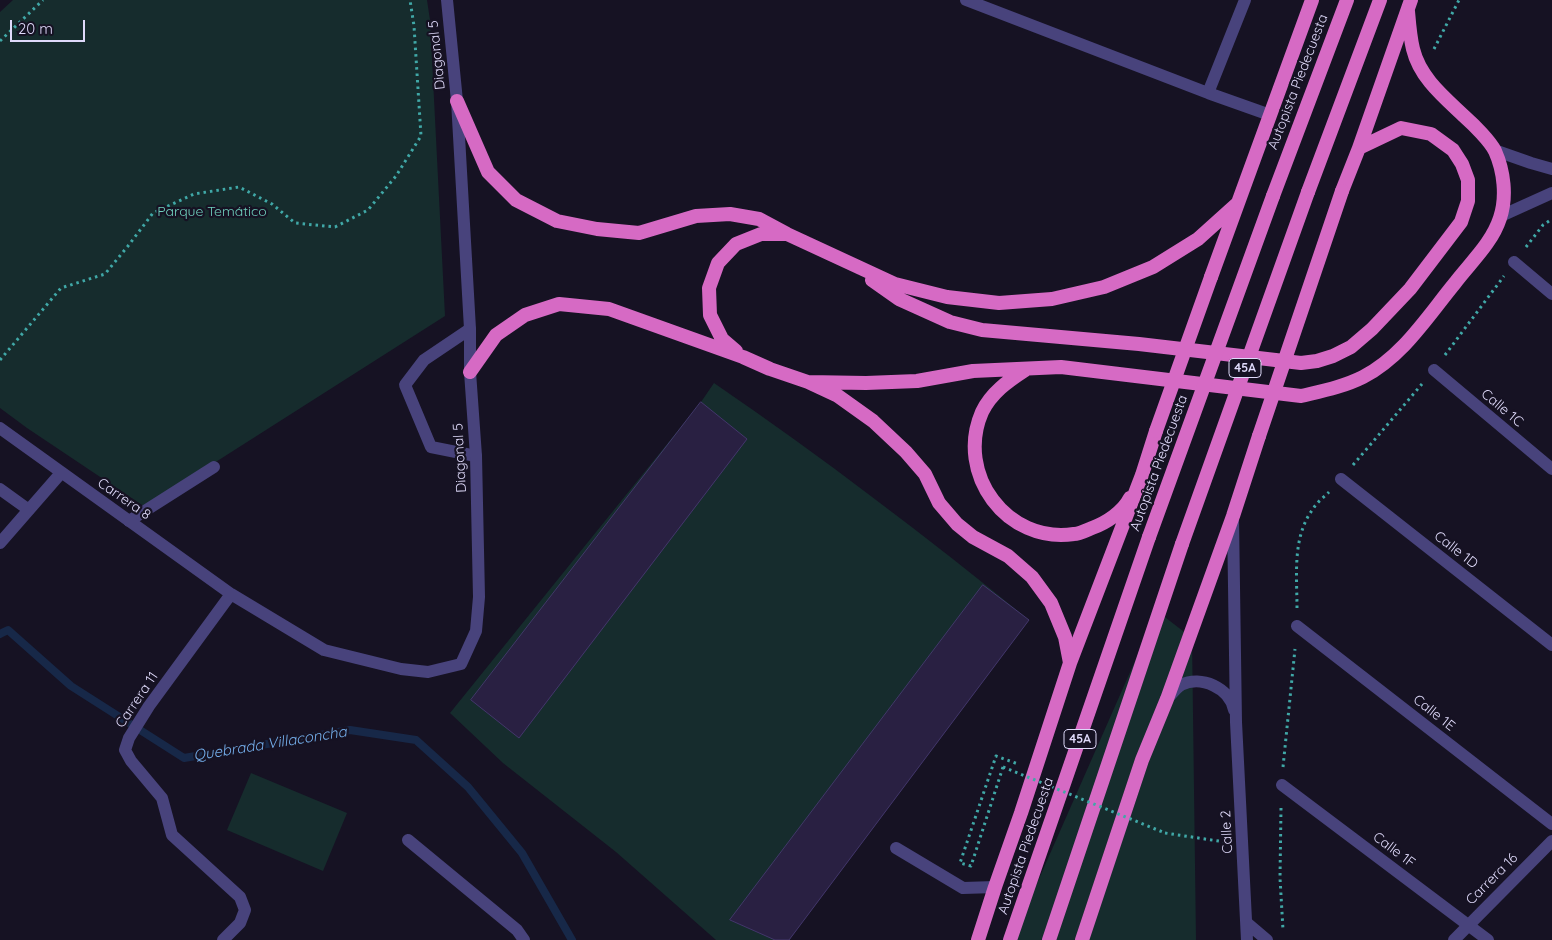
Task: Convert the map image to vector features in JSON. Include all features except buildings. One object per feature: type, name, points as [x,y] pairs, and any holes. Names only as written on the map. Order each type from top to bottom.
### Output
[{"type":"highway","points":[[978,940],[1070,663],[1142,476],[1156,431],[1312,0]]},
{"type":"highway","name":"Autopista Piedecuesta","points":[[1010,940],[1150,537],[1273,196],[1347,0]]},
{"type":"highway","name":"45A","points":[[1049,940],[1182,544],[1308,192],[1380,0]]},
{"type":"highway","points":[[808,382],[866,383],[908,381],[973,372],[1061,367],[1301,396],[1333,389],[1363,376],[1390,358],[1413,336],[1494,235],[1501,216],[1504,193],[1502,171],[1494,150],[1422,72],[1413,49],[1409,6]]},
{"type":"highway","points":[[1082,940],[1142,760],[1167,699],[1233,516],[1342,191],[1409,6]]},
{"type":"highway","points":[[458,101],[488,172],[516,200],[557,221],[597,229],[639,233],[696,216],[730,214],[759,219],[895,284],[946,297],[999,303],[1052,299],[1104,287],[1153,267],[1198,238],[1238,203]]},
{"type":"highway","points":[[847,262],[899,299],[950,322],[982,330],[1140,344],[1301,363],[1317,361],[1350,347],[1379,322],[1410,289],[1462,222],[1468,201],[1468,180],[1462,164],[1453,150],[1431,134],[1401,128],[1359,148]]},
{"type":"highway","points":[[742,356],[722,339],[710,315],[709,288],[718,263],[736,244],[761,234],[788,234]]},
{"type":"highway","points":[[470,372],[496,335],[525,315],[559,304],[609,308],[742,356],[838,396],[874,421],[906,452],[925,474],[939,503],[957,524],[1008,556],[1032,577],[1051,603],[1065,637],[1070,663]]},
{"type":"highway","points":[[1026,369],[1001,386],[982,412],[974,442],[978,473],[992,501],[1003,512],[1015,522],[1043,534],[1075,534],[1104,524],[1128,503],[1142,476]]},
{"type":"street","name":"Diagonal 5","points":[[232,594],[324,650],[401,669],[428,672],[461,664],[476,631],[478,606],[476,456],[470,372],[470,330],[458,101],[446,0]]},
{"type":"street","points":[[966,0],[1270,115]]},
{"type":"street","points":[[1208,93],[1246,0]]},
{"type":"street","points":[[1494,150],[1552,169]]},
{"type":"street","points":[[1501,216],[1552,193]]},
{"type":"street","points":[[1514,262],[1552,294]]},
{"type":"street","points":[[470,330],[424,360],[405,385],[431,447],[476,456]]},
{"type":"street","name":"Calle 1C","points":[[1434,370],[1552,469]]},
{"type":"street","name":"Carrera 8","points":[[0,428],[232,594]]},
{"type":"street","points":[[129,521],[214,467]]},
{"type":"street","points":[[0,543],[61,473]]},
{"type":"street","name":"Calle 1D","points":[[1341,479],[1552,645]]},
{"type":"street","points":[[0,488],[28,510]]},
{"type":"street","name":"Calle 2","points":[[1233,516],[1236,722],[1247,940]]},
{"type":"street","name":"Carrera 11","points":[[223,940],[240,923],[245,910],[240,897],[172,835],[162,798],[130,761],[125,750],[129,738],[149,706],[232,594]]},
{"type":"street","name":"Calle 1E","points":[[1297,626],[1552,824]]},
{"type":"street","name":"Calle 2","points":[[1167,699],[1182,685],[1201,681],[1220,688],[1233,702],[1236,722]]},
{"type":"street","name":"Calle 1F","points":[[1282,784],[1488,940]]},
{"type":"street","points":[[408,840],[518,930],[524,940]]},
{"type":"street","name":"Carrera 16","points":[[1454,940],[1552,841]]},
{"type":"street","points":[[896,848],[963,888],[995,887]]},
{"type":"street","points":[[1247,923],[1267,940]]},
{"type":"path","points":[[0,41],[44,0]]},
{"type":"path","points":[[0,360],[61,288],[105,274],[153,213],[194,194],[238,187],[272,204],[295,223],[335,227],[368,210],[396,176],[421,136],[414,26],[410,0]]},
{"type":"path","points":[[1422,72],[1459,0]]},
{"type":"path","points":[[1284,937],[1280,878],[1282,784],[1297,626],[1297,558],[1300,533],[1312,509],[1341,479],[1434,370],[1514,262],[1543,225],[1552,219]]},
{"type":"path","points":[[1018,774],[1021,765],[996,756],[960,862],[971,866],[1003,768],[1165,833],[1243,844]]},
{"type":"green space","name":"Parque Temático","points":[[13,0],[427,0],[430,20],[445,316],[145,507],[27,428],[0,408],[0,12]]},
{"type":"green space","points":[[714,383],[874,498],[1029,620],[789,940],[716,940],[616,852],[503,763],[450,713],[701,402]]},
{"type":"green space","points":[[1157,611],[1192,638],[1196,940],[1012,940]]},
{"type":"green space","points":[[251,773],[347,813],[323,871],[227,830]]},
{"type":"waterway","name":"Quebrada Villaconcha","points":[[0,634],[8,630],[71,686],[184,758],[350,730],[416,740],[468,787],[522,853],[572,940]]}]
